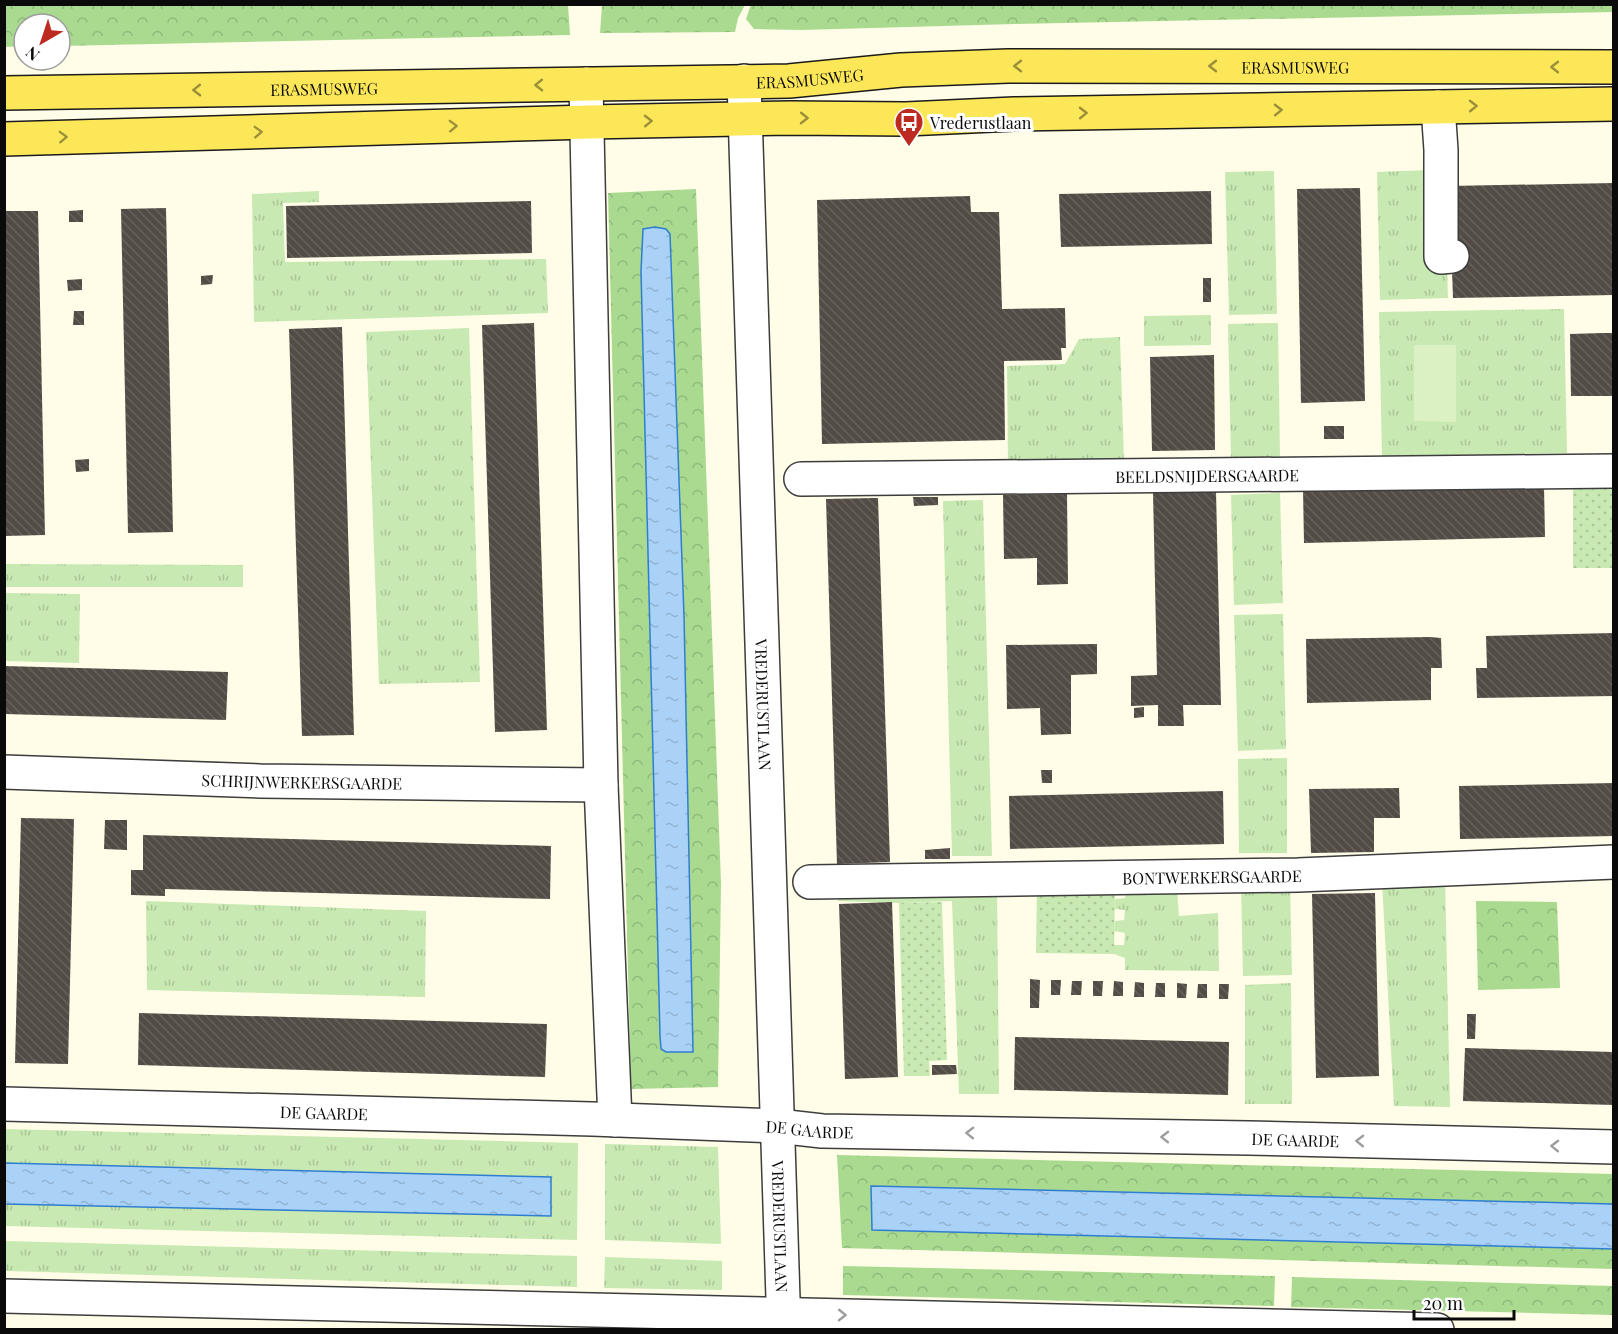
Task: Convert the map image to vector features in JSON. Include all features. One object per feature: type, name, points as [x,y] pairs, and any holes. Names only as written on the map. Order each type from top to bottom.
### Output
[{"type":"main road","name":"ERASMUSWEG","points":[[4,93],[789,81],[901,70],[1008,66],[1614,66]]},
{"type":"main road","points":[[4,139],[588,122],[906,119],[1026,114],[1614,104]]},
{"type":"street","name":"VREDERUSTLAAN","points":[[744,81],[784,1322]]},
{"type":"street","points":[[586,84],[601,785],[615,1120]]},
{"type":"street","points":[[1438,107],[1441,150],[1441,257],[1452,256]]},
{"type":"street","name":"BEELDSNIJDERSGAARDE","points":[[801,479],[1614,471]]},
{"type":"street","name":"SCHRIJNWERKERSGAARDE","points":[[4,772],[260,781],[601,785]]},
{"type":"street","name":"BONTWERKERSGAARDE","points":[[810,882],[1298,875],[1614,862]]},
{"type":"street","name":"DE GAARDE","points":[[4,1104],[615,1120],[778,1126],[822,1131],[1249,1138],[1614,1148]]},
{"type":"street","points":[[4,1296],[784,1322],[1437,1329]]},
{"type":"green space","points":[[602,4],[745,5],[738,18],[735,32],[600,33]]},
{"type":"green space","points":[[751,4],[1613,4],[1614,12],[801,30],[754,29],[746,19]]},
{"type":"green space","points":[[4,5],[568,5],[570,35],[72,46],[72,12],[12,12],[12,47],[5,47]]},
{"type":"green space","points":[[1430,170],[1447,268],[1448,298],[1380,300],[1377,172]]},
{"type":"green space","points":[[1274,171],[1277,314],[1229,315],[1225,172]]},
{"type":"green space","points":[[696,189],[721,884],[718,1087],[631,1089],[608,193]],"holes":[[[643,229],[670,234],[684,616],[693,1052],[661,1049],[660,1036],[641,271]]]},
{"type":"green space","points":[[319,191],[319,202],[283,203],[285,262],[546,259],[548,313],[254,322],[252,194]]},
{"type":"green space","points":[[1564,309],[1567,453],[1382,456],[1379,312]]},
{"type":"green space","points":[[1211,315],[1211,345],[1144,346],[1144,316]]},
{"type":"green space","points":[[1278,323],[1280,459],[1231,459],[1228,324]]},
{"type":"green space","points":[[469,328],[480,682],[379,684],[366,332]]},
{"type":"green space","points":[[1120,337],[1124,462],[1008,464],[1007,366],[1065,364],[1079,339]]},
{"type":"green space","points":[[1414,345],[1456,345],[1456,422],[1414,421]]},
{"type":"green space","points":[[1573,486],[1613,486],[1613,568],[1573,568]]},
{"type":"green space","points":[[1280,493],[1283,603],[1234,605],[1231,495]]},
{"type":"green space","points":[[983,500],[992,856],[952,856],[943,501]]},
{"type":"green space","points":[[5,564],[243,565],[243,587],[5,587]]},
{"type":"green space","points":[[5,593],[80,594],[79,663],[5,661]]},
{"type":"green space","points":[[1283,614],[1286,749],[1238,751],[1234,615]]},
{"type":"green space","points":[[1287,758],[1287,853],[1239,853],[1238,759]]},
{"type":"green space","points":[[1445,876],[1450,1107],[1394,1106],[1382,881]]},
{"type":"green space","points":[[1290,884],[1292,975],[1243,976],[1241,885]]},
{"type":"green space","points":[[1037,886],[1115,887],[1114,954],[1036,953]]},
{"type":"green space","points":[[1126,888],[1177,890],[1179,916],[1218,913],[1219,971],[1125,970],[1125,958],[1114,954],[1114,945],[1124,945],[1125,933],[1114,931],[1115,921],[1124,920],[1125,910],[1115,909],[1115,899],[1125,898]]},
{"type":"green space","points":[[997,889],[999,1094],[959,1094],[952,901],[899,903],[838,901],[837,892]]},
{"type":"green space","points":[[146,901],[426,911],[425,997],[147,990]]},
{"type":"green space","points":[[1476,901],[1557,902],[1560,988],[1478,990]]},
{"type":"green space","points":[[942,902],[947,1060],[929,1061],[930,1076],[904,1076],[899,903]]},
{"type":"green space","points":[[1291,983],[1292,1104],[1245,1104],[1245,985]]},
{"type":"green space","points":[[5,1129],[578,1143],[577,1240],[5,1226],[5,1204],[551,1216],[551,1177],[5,1163]]},
{"type":"green space","points":[[605,1144],[718,1147],[721,1244],[605,1240]]},
{"type":"green space","points":[[837,1155],[1613,1174],[1613,1204],[871,1186],[873,1230],[1613,1249],[1613,1269],[842,1248]]},
{"type":"green space","points":[[5,1241],[577,1256],[577,1287],[5,1271]]},
{"type":"green space","points":[[605,1257],[722,1261],[722,1290],[604,1288]]},
{"type":"green space","points":[[843,1266],[1275,1276],[1274,1306],[843,1295]]},
{"type":"green space","points":[[1292,1277],[1613,1286],[1613,1315],[1291,1307]]},
{"type":"water","points":[[655,227],[666,229],[670,234],[684,616],[693,1052],[666,1052],[661,1049],[660,1036],[641,271],[643,229]]},
{"type":"water","points":[[5,1163],[551,1177],[551,1216],[5,1204]]},
{"type":"water","points":[[871,1186],[1613,1204],[1613,1249],[872,1230]]},
{"type":"building","points":[[1614,183],[1614,295],[1453,298],[1449,186]]},
{"type":"building","points":[[1360,188],[1365,401],[1301,403],[1297,189]]},
{"type":"building","points":[[1211,191],[1212,244],[1061,247],[1059,194]]},
{"type":"building","points":[[970,196],[971,212],[999,212],[1002,309],[1065,308],[1066,348],[1061,348],[1062,360],[1004,361],[1005,440],[822,444],[817,200]]},
{"type":"building","points":[[531,201],[532,253],[287,258],[286,206]]},
{"type":"building","points":[[166,208],[173,532],[128,533],[121,209]]},
{"type":"building","points":[[83,210],[83,222],[69,222],[69,211]]},
{"type":"building","points":[[5,211],[38,211],[45,535],[5,536]]},
{"type":"building","points":[[213,275],[212,284],[201,285],[201,276]]},
{"type":"building","points":[[1203,278],[1211,278],[1211,302],[1203,302]]},
{"type":"building","points":[[82,279],[82,290],[68,291],[67,280]]},
{"type":"building","points":[[74,311],[84,311],[84,325],[73,325]]},
{"type":"building","points":[[534,323],[547,730],[495,732],[482,325]]},
{"type":"building","points":[[342,327],[354,735],[302,736],[289,329]]},
{"type":"building","points":[[1614,333],[1614,396],[1571,396],[1570,334]]},
{"type":"building","points":[[1214,355],[1215,450],[1152,451],[1150,357]]},
{"type":"building","points":[[1324,426],[1344,426],[1344,439],[1324,439]]},
{"type":"building","points":[[89,459],[89,471],[76,472],[75,460]]},
{"type":"building","points":[[1544,487],[1545,537],[1304,543],[1303,489]]},
{"type":"building","points":[[1216,491],[1221,705],[1183,705],[1184,726],[1158,726],[1158,705],[1131,706],[1131,676],[1157,675],[1153,492]]},
{"type":"building","points":[[1067,494],[1068,584],[1037,585],[1037,558],[1004,559],[1003,495]]},
{"type":"building","points":[[913,497],[938,497],[938,505],[914,506]]},
{"type":"building","points":[[878,498],[890,862],[837,864],[826,499]]},
{"type":"building","points":[[1614,633],[1614,696],[1477,698],[1476,668],[1487,668],[1486,636]]},
{"type":"building","points":[[1441,638],[1442,668],[1431,668],[1431,700],[1307,703],[1306,639]]},
{"type":"building","points":[[1097,644],[1097,674],[1071,675],[1071,734],[1041,735],[1040,708],[1007,709],[1006,645]]},
{"type":"building","points":[[4,666],[228,672],[226,720],[4,714]]},
{"type":"building","points":[[1144,707],[1144,717],[1134,718],[1134,708]]},
{"type":"building","points":[[1041,770],[1052,770],[1052,783],[1042,783]]},
{"type":"building","points":[[1614,783],[1614,836],[1460,839],[1459,786]]},
{"type":"building","points":[[1399,788],[1400,818],[1374,818],[1374,852],[1311,853],[1309,789]]},
{"type":"building","points":[[1223,791],[1224,844],[1010,849],[1009,796]]},
{"type":"building","points":[[21,818],[74,819],[68,1064],[15,1063]]},
{"type":"building","points":[[105,820],[127,820],[127,850],[104,849]]},
{"type":"building","points":[[143,835],[551,846],[550,899],[165,889],[165,896],[131,895],[131,870],[143,870]]},
{"type":"building","points":[[950,848],[950,859],[925,859],[925,850]]},
{"type":"building","points":[[1375,893],[1379,1076],[1316,1078],[1312,894]]},
{"type":"building","points":[[892,902],[898,1077],[845,1079],[839,904]]},
{"type":"building","points":[[1030,979],[1040,980],[1039,1008],[1030,1008]]},
{"type":"building","points":[[1051,980],[1061,980],[1060,995],[1051,995]]},
{"type":"building","points":[[1072,981],[1082,981],[1081,995],[1071,995]]},
{"type":"building","points":[[1093,981],[1103,981],[1102,996],[1093,996]]},
{"type":"building","points":[[1114,981],[1123,982],[1123,996],[1113,996]]},
{"type":"building","points":[[1135,982],[1144,983],[1144,997],[1134,997]]},
{"type":"building","points":[[1156,983],[1165,983],[1165,997],[1155,997]]},
{"type":"building","points":[[1177,983],[1187,984],[1186,998],[1177,998]]},
{"type":"building","points":[[1198,984],[1207,984],[1207,998],[1197,998]]},
{"type":"building","points":[[1219,984],[1229,984],[1228,999],[1219,999]]},
{"type":"building","points":[[139,1013],[547,1024],[545,1077],[138,1065]]},
{"type":"building","points":[[1467,1014],[1476,1014],[1475,1039],[1467,1039]]},
{"type":"building","points":[[1015,1037],[1229,1042],[1228,1095],[1014,1090]]},
{"type":"building","points":[[1465,1048],[1614,1052],[1614,1105],[1463,1101]]},
{"type":"building","points":[[932,1065],[956,1065],[957,1074],[932,1075]]},
{"type":"place","name":"Vrederustlaan","points":[[909,148]]}]
